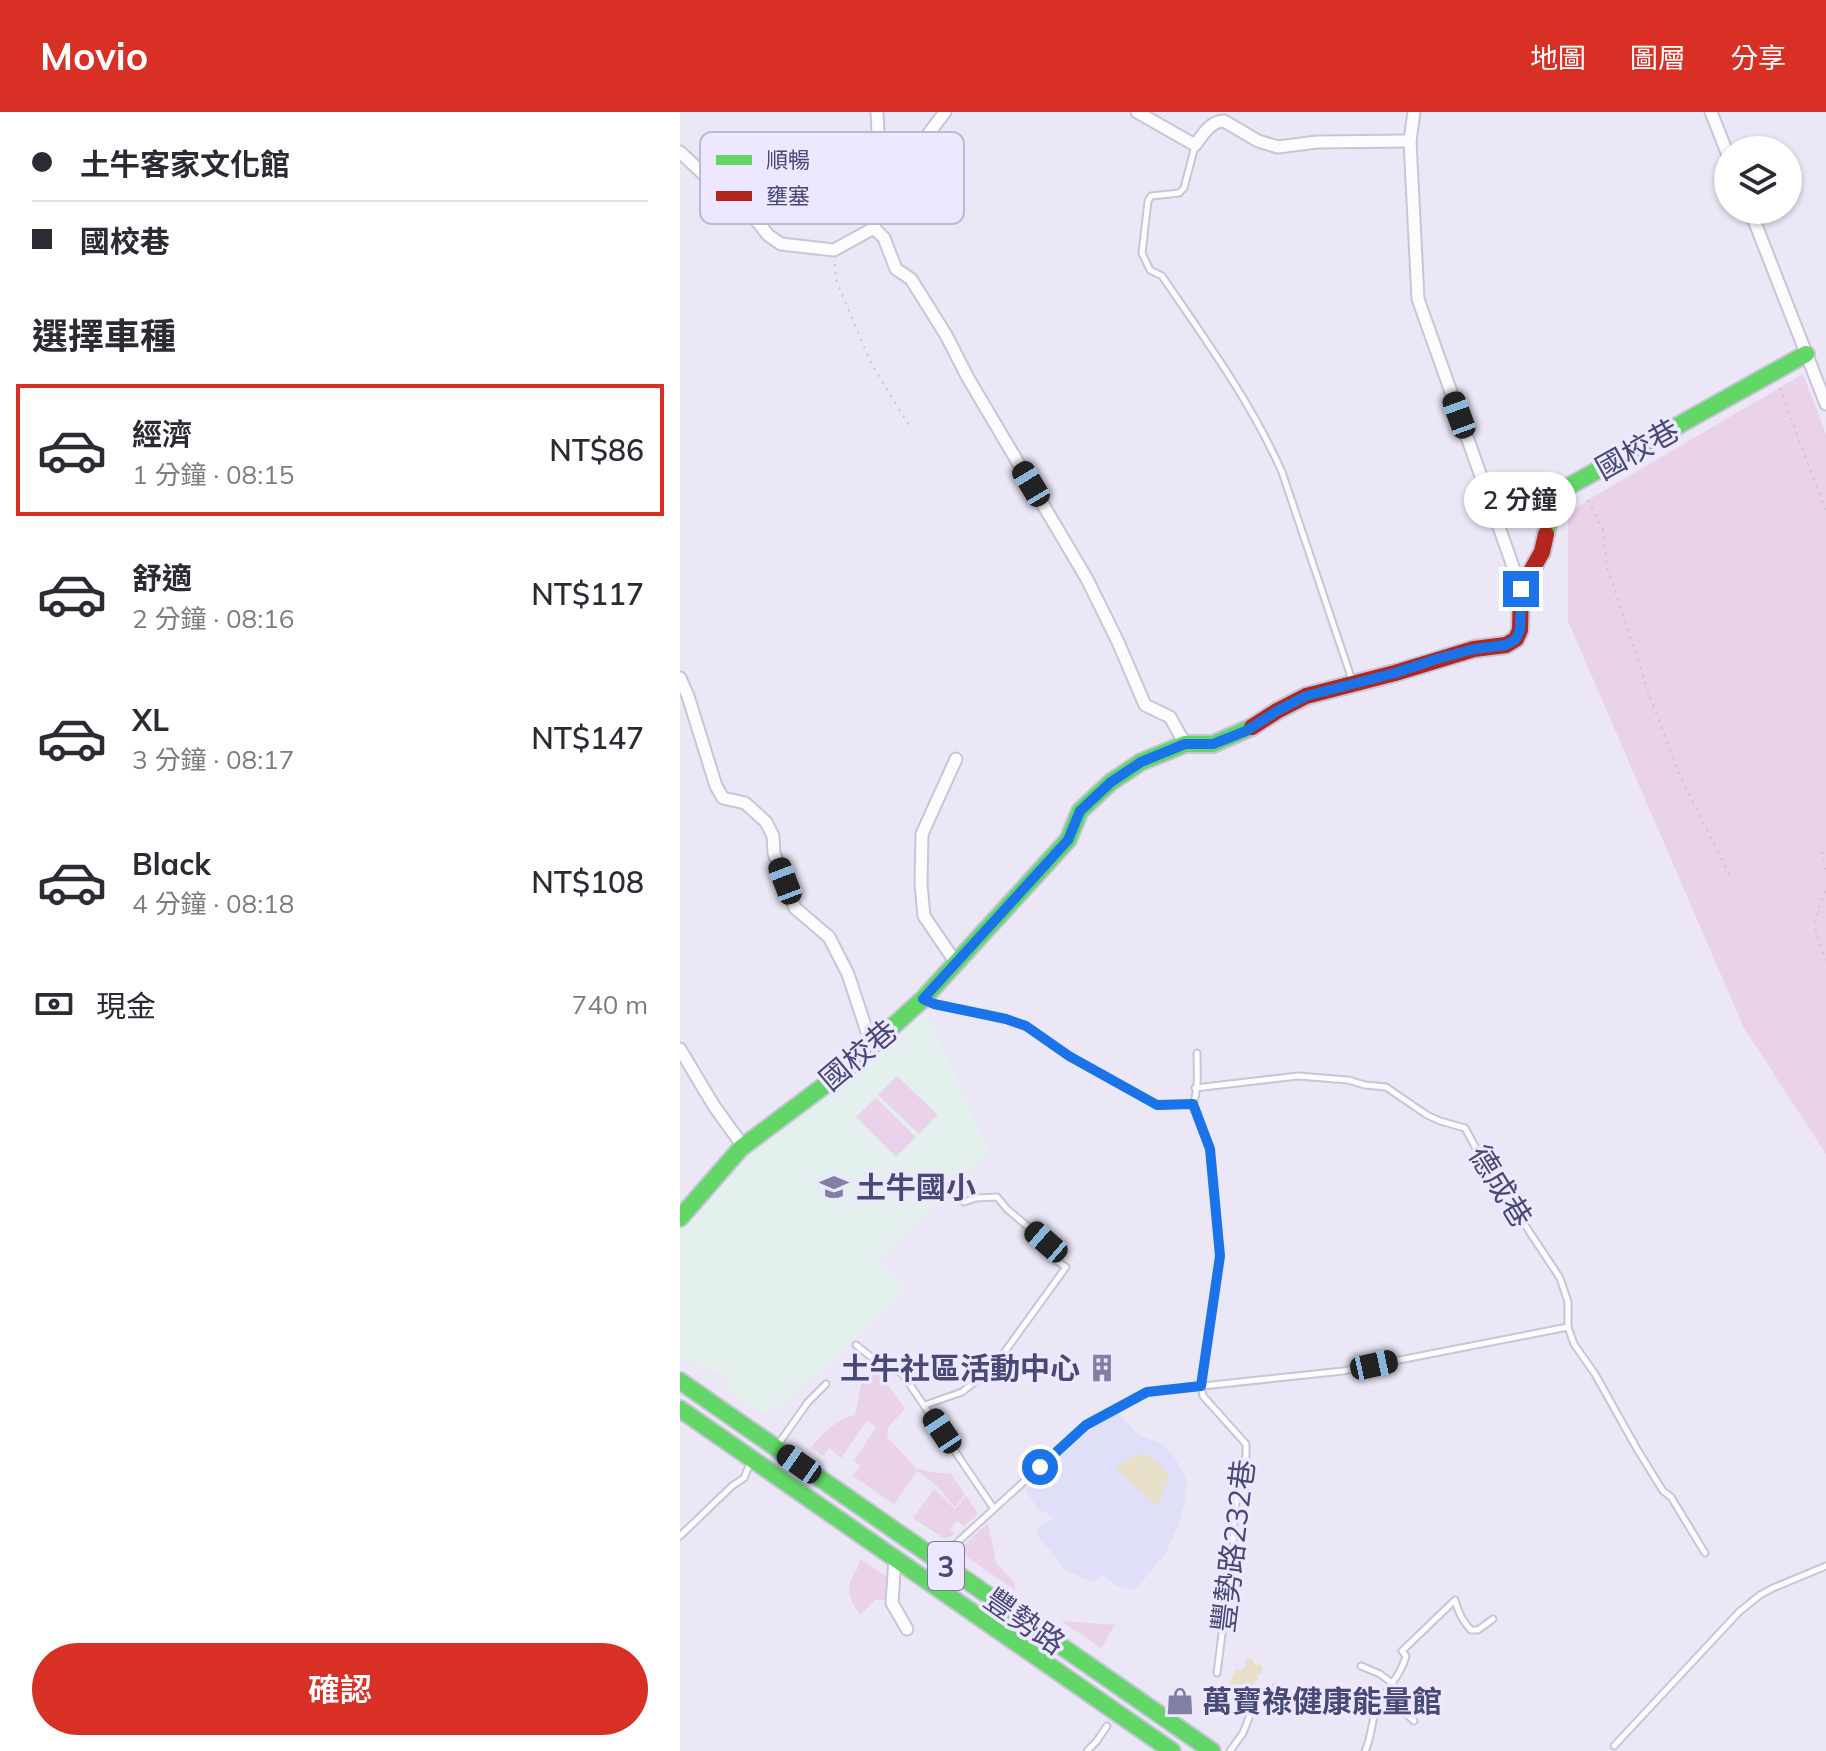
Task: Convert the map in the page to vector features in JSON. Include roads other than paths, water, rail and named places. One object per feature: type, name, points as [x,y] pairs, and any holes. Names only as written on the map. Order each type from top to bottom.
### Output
[{"type":"street","points":[[877,112],[878,132]]},
{"type":"street","points":[[930,132],[945,112]]},
{"type":"street","points":[[1137,112],[1195,145],[1213,123],[1219,121],[1258,141],[1278,147],[1317,142],[1410,141]]},
{"type":"street","points":[[1414,112],[1410,141],[1418,299],[1521,589]]},
{"type":"street","points":[[1711,112],[1720,136]]},
{"type":"street","points":[[680,152],[700,171]]},
{"type":"street","points":[[759,224],[781,244],[834,250],[874,228],[875,224]]},
{"type":"street","points":[[1755,224],[1826,404]]},
{"type":"street","points":[[874,228],[884,238],[896,269],[911,279],[946,335],[968,378],[1087,579],[1145,705],[1170,717],[1185,744]]},
{"type":"street","name":"國校巷","points":[[680,1218],[741,1148],[841,1073],[923,999],[1068,840],[1080,811],[1111,782],[1141,762],[1185,744],[1213,744],[1246,731],[1306,696],[1474,649],[1506,645],[1516,639],[1520,630],[1521,589],[1542,552],[1555,494],[1806,354]]},
{"type":"street","points":[[680,678],[716,786],[723,798],[745,803],[766,822],[795,908],[829,937],[848,974],[872,1047]]},
{"type":"street","points":[[956,759],[922,834],[921,884],[924,916],[956,963]]},
{"type":"street","points":[[680,1049],[741,1148]]},
{"type":"street","name":"豐勢路","points":[[680,1381],[1212,1751]]},
{"type":"street","name":"豐勢路","points":[[680,1409],[1172,1751]]},
{"type":"street","points":[[748,1458],[753,1433]]},
{"type":"street","points":[[895,1558],[892,1603],[907,1629]]},
{"type":"lane","points":[[1195,145],[1184,188],[1179,193],[1151,196],[1148,201],[1142,253],[1150,270],[1162,276],[1270,443],[1353,683]]},
{"type":"lane","points":[[923,999],[1026,1026],[1069,1056],[1157,1105],[1193,1104]]},
{"type":"lane","points":[[1193,1104],[1196,1099],[1197,1053]]},
{"type":"lane","name":"德成巷","points":[[1195,1088],[1298,1076],[1348,1080],[1386,1087],[1427,1115],[1465,1128],[1484,1163],[1560,1278],[1568,1302],[1568,1327],[1574,1344],[1595,1374],[1663,1491],[1671,1497],[1705,1553]]},
{"type":"lane","points":[[1193,1104],[1210,1149],[1220,1256],[1201,1386]]},
{"type":"lane","points":[[925,1405],[962,1392],[993,1368],[1066,1267],[1052,1258],[1046,1242],[997,1197],[964,1202]]},
{"type":"lane","points":[[925,1578],[938,1560],[1086,1425],[1147,1392],[1343,1371],[1568,1327]]},
{"type":"lane","points":[[856,1345],[884,1367],[902,1373],[994,1509]]},
{"type":"lane","points":[[775,1448],[808,1402],[826,1384]]},
{"type":"lane","name":"豐勢路232巷","points":[[1201,1386],[1203,1396],[1246,1444],[1235,1508],[1233,1572],[1217,1673]]},
{"type":"lane","points":[[680,1536],[744,1478],[748,1458]]},
{"type":"lane","points":[[1614,1746],[1739,1612],[1773,1588],[1826,1566]]},
{"type":"lane","points":[[1365,1751],[1375,1711],[1399,1677],[1405,1662],[1406,1656],[1402,1651],[1455,1600],[1458,1612],[1471,1630],[1478,1630],[1493,1619]]},
{"type":"lane","points":[[1361,1666],[1392,1683]]},
{"type":"lane","points":[[1230,1751],[1243,1733],[1250,1715],[1266,1703],[1275,1688]]},
{"type":"lane","points":[[1385,1695],[1414,1721]]},
{"type":"lane","points":[[1087,1751],[1107,1726]]},
{"type":"place","name":"土牛國小","points":[[834,1187]]},
{"type":"place","name":"土牛社區活動中心","points":[[1102,1368]]},
{"type":"place","name":"萬寶祿健康能量館","points":[[1180,1701]]}]
